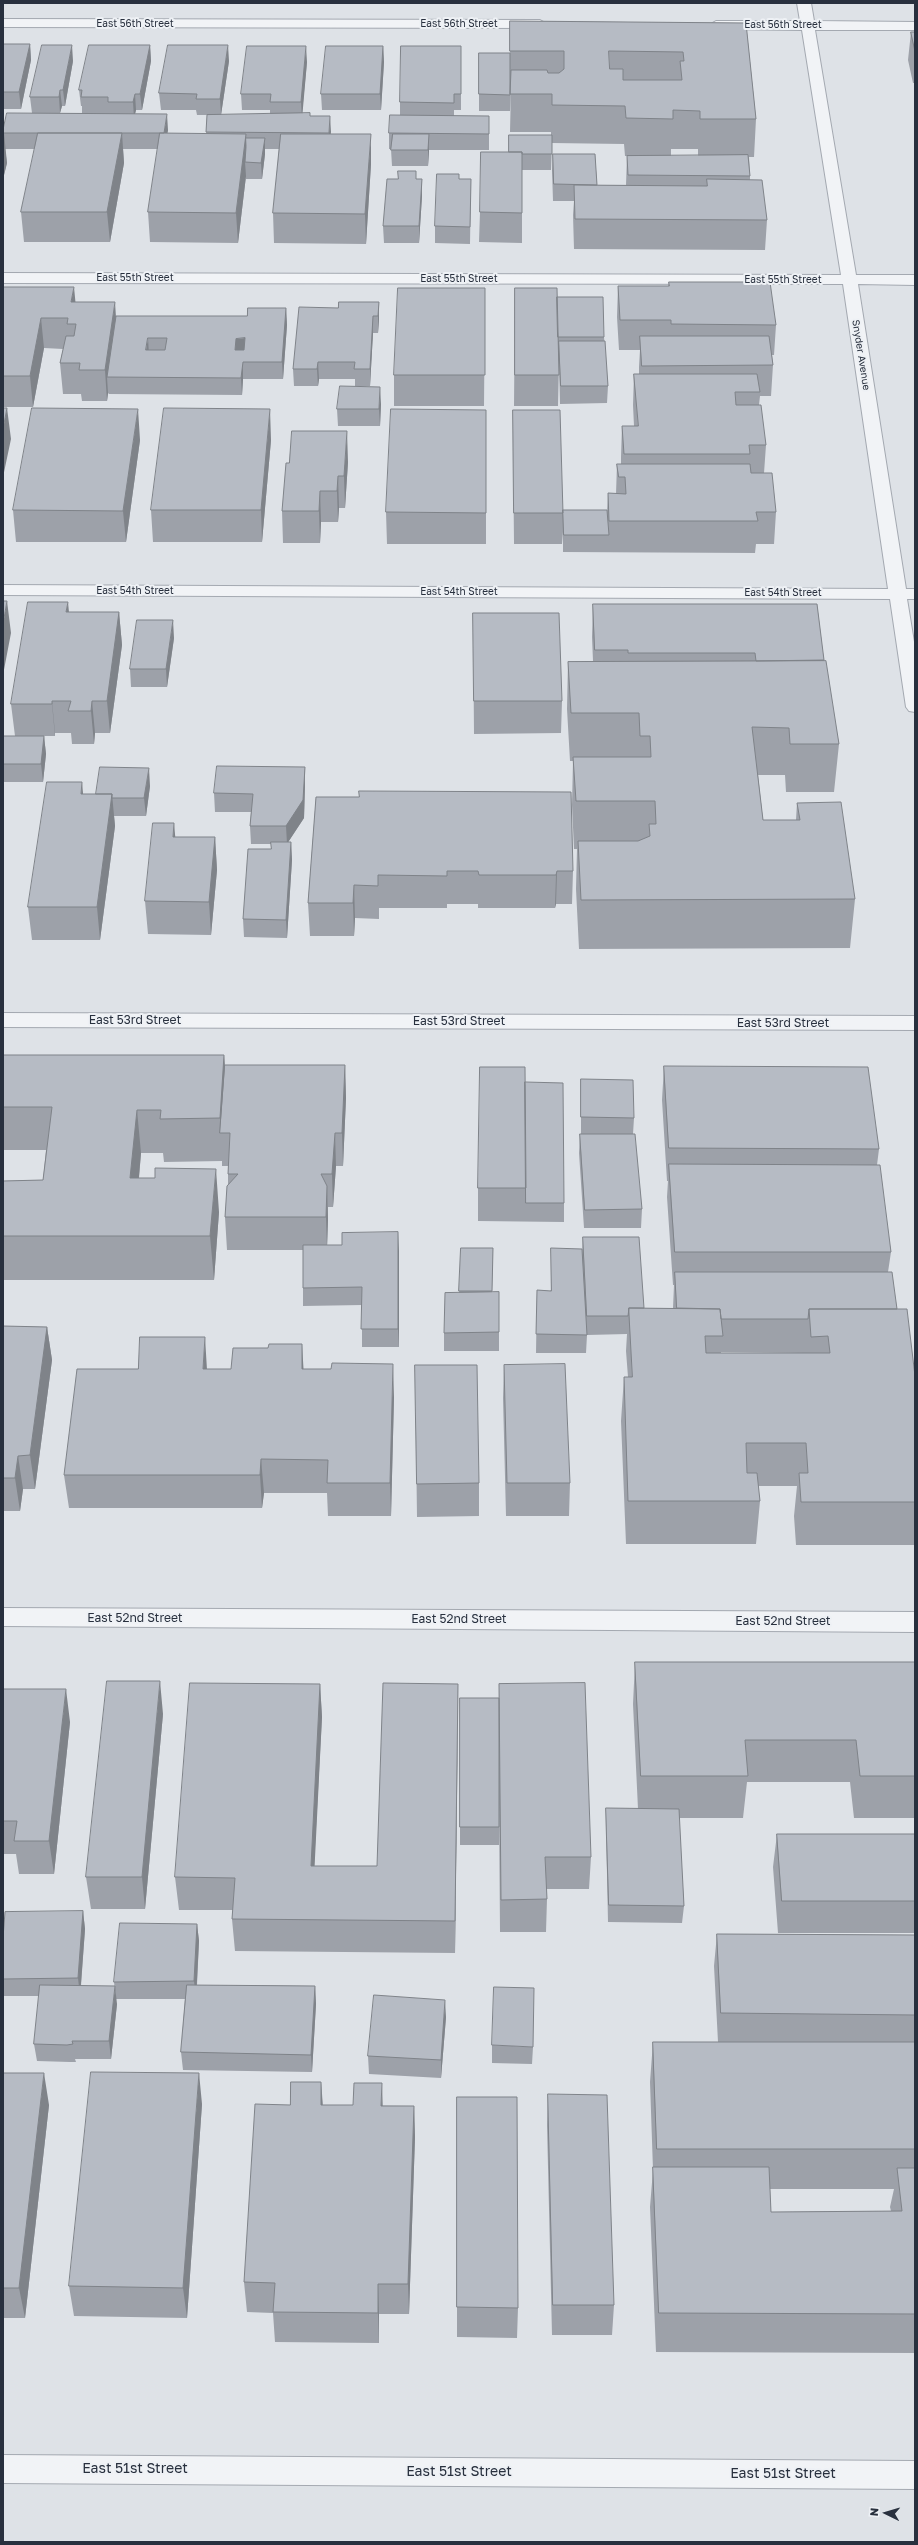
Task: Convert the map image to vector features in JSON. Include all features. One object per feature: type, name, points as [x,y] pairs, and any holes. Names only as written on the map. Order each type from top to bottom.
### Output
[{"type":"street","name":"Snyder Avenue","points":[[804,3],[850,280],[906,593],[915,707]]},
{"type":"street","name":"East 56th Street","points":[[3,23],[554,24]]},
{"type":"street","name":"East 56th Street","points":[[706,25],[915,26]]},
{"type":"street","name":"East 55th Street","points":[[3,278],[915,280]]},
{"type":"street","name":"East 54th Street","points":[[3,590],[906,593]]},
{"type":"street","name":"East 53rd Street","points":[[3,1020],[915,1023]]},
{"type":"street","name":"East 52nd Street","points":[[3,1617],[915,1622]]},
{"type":"street","name":"East 51st Street","points":[[3,2469],[915,2475]]},
{"type":"building","points":[[510,21],[746,23],[756,119],[700,119],[700,111],[673,110],[673,119],[626,118],[625,106],[552,105],[552,94],[510,94],[511,70],[547,70],[548,73],[559,73],[564,69],[564,51],[510,51]],"holes":[[[609,51],[683,52],[684,61],[680,61],[682,80],[623,80],[623,69],[610,69]]]},
{"type":"building","points":[[911,32],[915,32],[915,51]]},
{"type":"building","points":[[3,44],[30,44],[19,92],[3,92]]},
{"type":"building","points":[[42,45],[72,45],[63,90],[60,90],[59,97],[30,97]]},
{"type":"building","points":[[89,45],[150,45],[140,94],[135,94],[133,102],[108,102],[108,97],[81,97],[82,90],[79,90]]},
{"type":"building","points":[[168,45],[228,45],[220,99],[196,99],[197,94],[159,93]]},
{"type":"building","points":[[247,46],[306,46],[301,102],[270,102],[271,94],[241,94]]},
{"type":"building","points":[[326,46],[383,46],[380,94],[321,94]]},
{"type":"building","points":[[401,46],[461,46],[461,94],[454,94],[454,103],[400,102]]},
{"type":"building","points":[[479,53],[510,53],[510,95],[479,94]]},
{"type":"building","points":[[7,113],[167,114],[164,133],[3,133]]},
{"type":"building","points":[[310,113],[310,116],[330,116],[329,133],[206,132],[207,115]]},
{"type":"building","points":[[390,115],[489,116],[489,134],[389,133]]},
{"type":"building","points":[[38,133],[122,133],[107,212],[21,212]]},
{"type":"building","points":[[160,133],[246,134],[236,213],[148,212]]},
{"type":"building","points":[[281,134],[371,134],[365,214],[273,213]]},
{"type":"building","points":[[393,134],[429,134],[428,150],[391,150]]},
{"type":"building","points":[[509,135],[552,135],[552,154],[522,154],[522,152],[509,152]]},
{"type":"building","points":[[246,138],[265,138],[261,163],[245,162]]},
{"type":"building","points":[[481,152],[522,152],[522,213],[480,212]]},
{"type":"building","points":[[553,154],[595,154],[597,185],[554,184]]},
{"type":"building","points":[[748,155],[750,176],[628,175],[627,156]]},
{"type":"building","points":[[398,171],[416,171],[416,179],[422,179],[419,226],[383,226],[387,179],[398,179]]},
{"type":"building","points":[[437,174],[459,174],[459,179],[471,179],[470,227],[435,226]]},
{"type":"building","points":[[707,179],[762,180],[767,220],[575,219],[574,185],[707,186]]},
{"type":"building","points":[[669,282],[770,282],[776,325],[671,324],[671,320],[620,320],[618,286],[669,286]]},
{"type":"building","points":[[3,287],[74,287],[71,302],[115,302],[105,370],[79,370],[80,363],[60,363],[66,336],[74,336],[76,324],[67,324],[68,318],[41,318],[30,376],[3,376]]},
{"type":"building","points":[[398,288],[485,288],[485,375],[394,375]]},
{"type":"building","points":[[515,288],[557,288],[559,375],[515,375]]},
{"type":"building","points":[[557,297],[603,297],[604,337],[558,337]]},
{"type":"building","points":[[339,302],[379,302],[378,316],[373,316],[370,369],[354,369],[355,362],[318,362],[317,369],[293,369],[299,307],[338,308]]},
{"type":"building","points":[[248,308],[286,308],[282,362],[243,362],[241,378],[107,377],[116,316],[247,316]],"holes":[[[148,338],[167,338],[165,350],[146,350]],[[245,338],[244,350],[235,350],[236,339]]]},
{"type":"building","points":[[640,336],[769,336],[773,365],[642,366]]},
{"type":"building","points":[[559,341],[605,341],[608,386],[561,386]]},
{"type":"building","points":[[634,374],[757,374],[760,392],[735,392],[736,405],[761,405],[766,445],[749,445],[750,454],[624,454],[622,426],[638,426]]},
{"type":"building","points":[[340,386],[380,387],[379,409],[337,409]]},
{"type":"building","points":[[3,408],[7,408],[3,429]]},
{"type":"building","points":[[32,408],[138,409],[123,511],[13,510]]},
{"type":"building","points":[[164,408],[270,409],[261,510],[151,510]]},
{"type":"building","points":[[391,409],[486,410],[486,513],[386,512]]},
{"type":"building","points":[[513,410],[560,410],[563,513],[514,513]]},
{"type":"building","points":[[292,431],[347,431],[344,476],[338,476],[337,491],[320,491],[319,511],[282,511],[286,463],[289,463]]},
{"type":"building","points":[[617,464],[750,464],[751,473],[772,473],[776,512],[756,512],[758,521],[609,521],[608,493],[626,494],[625,477],[619,477]]},
{"type":"building","points":[[563,510],[607,510],[609,535],[564,535]]},
{"type":"building","points":[[3,601],[7,601],[3,624]]},
{"type":"building","points":[[28,602],[68,602],[66,612],[119,612],[107,701],[92,701],[91,711],[68,711],[71,701],[52,701],[52,704],[11,704]]},
{"type":"building","points":[[593,604],[817,604],[824,660],[756,661],[755,653],[628,653],[628,650],[595,650]]},
{"type":"building","points":[[473,613],[559,613],[562,701],[474,701]]},
{"type":"building","points":[[137,620],[173,620],[166,669],[130,669]]},
{"type":"building","points":[[826,661],[839,744],[790,744],[789,728],[752,727],[763,820],[800,820],[797,803],[841,802],[855,899],[581,900],[578,841],[638,841],[650,836],[649,824],[656,824],[655,801],[576,801],[573,757],[651,757],[650,736],[640,736],[639,713],[571,713],[568,662]]},
{"type":"building","points":[[3,736],[44,736],[41,764],[3,764]]},
{"type":"building","points":[[217,766],[305,767],[303,800],[286,826],[250,826],[253,794],[214,793]]},
{"type":"building","points":[[100,767],[149,768],[144,798],[112,798],[112,794],[96,794]]},
{"type":"building","points":[[47,782],[82,782],[81,794],[112,794],[97,907],[28,907]]},
{"type":"building","points":[[359,791],[571,792],[573,871],[557,871],[556,875],[479,875],[478,871],[447,871],[447,876],[378,875],[378,886],[354,885],[353,903],[308,903],[316,797],[359,797]]},
{"type":"building","points":[[153,823],[174,823],[173,837],[215,837],[209,902],[145,901]]},
{"type":"building","points":[[271,842],[291,842],[286,920],[243,919],[248,849],[271,849]]},
{"type":"building","points":[[3,1055],[224,1055],[220,1118],[160,1119],[161,1110],[137,1110],[130,1178],[155,1178],[155,1168],[216,1169],[210,1236],[3,1236],[3,1181],[43,1180],[52,1107],[3,1107]]},
{"type":"building","points":[[225,1065],[345,1065],[342,1133],[335,1133],[332,1174],[321,1174],[327,1186],[326,1217],[225,1217],[227,1186],[238,1174],[228,1174],[230,1133],[220,1133]]},
{"type":"building","points":[[664,1066],[868,1067],[879,1149],[669,1148]]},
{"type":"building","points":[[480,1067],[525,1067],[526,1188],[478,1188]]},
{"type":"building","points":[[581,1079],[633,1080],[634,1118],[581,1117]]},
{"type":"building","points":[[525,1082],[563,1083],[564,1203],[526,1203]]},
{"type":"building","points":[[580,1134],[635,1134],[642,1209],[585,1210]]},
{"type":"building","points":[[669,1164],[880,1165],[891,1252],[675,1252]]},
{"type":"building","points":[[398,1232],[398,1329],[361,1329],[362,1287],[303,1288],[303,1245],[342,1245],[342,1233]]},
{"type":"building","points":[[583,1237],[639,1237],[644,1308],[629,1308],[628,1316],[587,1316]]},
{"type":"building","points":[[461,1248],[493,1248],[492,1291],[459,1291]]},
{"type":"building","points":[[551,1248],[582,1249],[587,1335],[536,1334],[537,1290],[551,1291]]},
{"type":"building","points":[[675,1272],[892,1272],[897,1309],[809,1309],[808,1319],[721,1319],[720,1309],[677,1308]]},
{"type":"building","points":[[499,1292],[499,1332],[444,1333],[445,1293]]},
{"type":"building","points":[[629,1308],[720,1309],[723,1336],[705,1336],[706,1353],[830,1353],[828,1336],[811,1337],[809,1309],[907,1309],[915,1376],[915,1502],[801,1502],[799,1473],[808,1473],[806,1443],[746,1443],[747,1473],[757,1473],[760,1501],[628,1501],[624,1377],[632,1377]]},
{"type":"building","points":[[3,1326],[47,1327],[30,1455],[18,1456],[15,1478],[3,1478]]},
{"type":"building","points":[[140,1337],[205,1337],[203,1369],[231,1369],[233,1348],[268,1348],[269,1344],[302,1344],[302,1369],[331,1369],[332,1363],[393,1364],[390,1483],[327,1483],[328,1460],[261,1459],[260,1475],[64,1475],[77,1369],[138,1369]]},
{"type":"building","points":[[565,1364],[570,1483],[507,1483],[504,1365]]},
{"type":"building","points":[[415,1365],[477,1365],[479,1483],[417,1484]]},
{"type":"building","points":[[635,1662],[915,1662],[915,1776],[860,1776],[856,1740],[745,1740],[748,1776],[641,1776]]},
{"type":"building","points":[[107,1681],[160,1681],[142,1877],[86,1877]]},
{"type":"building","points":[[190,1683],[320,1684],[311,1866],[377,1866],[383,1683],[458,1684],[455,1921],[232,1919],[235,1878],[175,1877]]},
{"type":"building","points":[[585,1683],[591,1857],[545,1857],[547,1899],[501,1900],[499,1684]]},
{"type":"building","points":[[3,1689],[66,1689],[49,1841],[14,1841],[17,1821],[3,1821]]},
{"type":"building","points":[[460,1698],[499,1698],[499,1827],[460,1827]]},
{"type":"building","points":[[606,1808],[679,1809],[684,1906],[609,1905]]},
{"type":"building","points":[[777,1834],[915,1834],[915,1901],[782,1901]]},
{"type":"building","points":[[83,1911],[78,1978],[3,1979],[3,1938],[5,1912]]},
{"type":"building","points":[[120,1923],[197,1924],[194,1981],[114,1982]]},
{"type":"building","points":[[717,1934],[915,1935],[915,2015],[721,2013]]},
{"type":"building","points":[[40,1985],[115,1986],[109,2041],[72,2041],[73,2044],[67,2045],[34,2044]]},
{"type":"building","points":[[187,1985],[315,1986],[311,2055],[181,2052]]},
{"type":"building","points":[[494,1987],[534,1988],[533,2047],[492,2045]]},
{"type":"building","points":[[374,1995],[445,2000],[441,2060],[368,2056]]},
{"type":"building","points":[[653,2042],[915,2042],[915,2149],[657,2149]]},
{"type":"building","points":[[91,2072],[199,2073],[183,2288],[69,2286]]},
{"type":"building","points":[[3,2073],[44,2073],[19,2288],[3,2288]]},
{"type":"building","points":[[291,2082],[321,2082],[321,2105],[353,2105],[354,2083],[382,2083],[381,2106],[414,2106],[408,2284],[378,2284],[378,2313],[273,2312],[275,2283],[244,2282],[255,2104],[290,2105]]},
{"type":"building","points":[[548,2094],[607,2095],[614,2305],[553,2305]]},
{"type":"building","points":[[457,2097],[517,2097],[518,2308],[457,2307]]},
{"type":"building","points":[[653,2167],[769,2167],[771,2212],[902,2211],[897,2168],[915,2168],[915,2314],[659,2313]]}]
